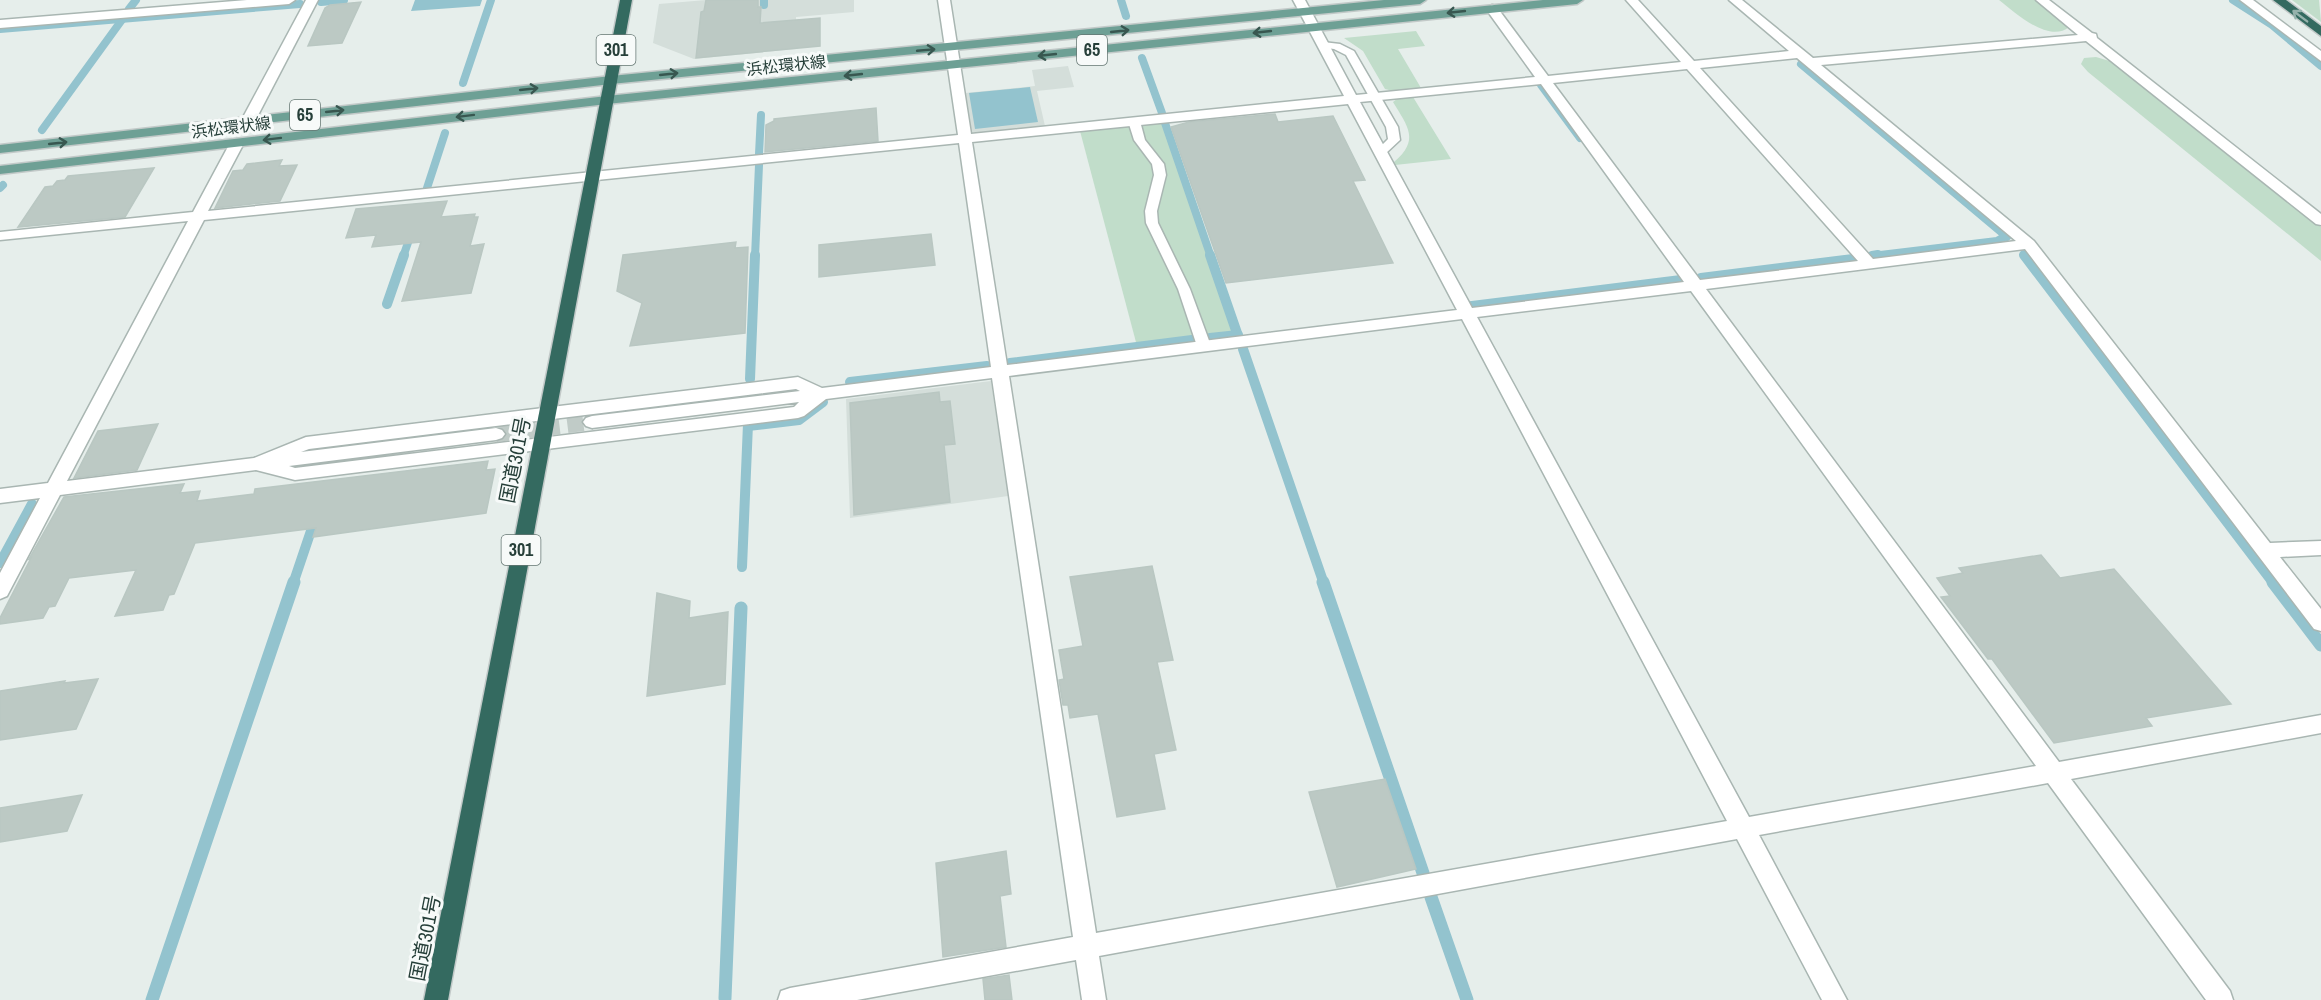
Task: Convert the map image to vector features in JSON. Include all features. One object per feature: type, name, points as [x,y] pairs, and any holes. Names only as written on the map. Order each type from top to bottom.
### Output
[{"type":"highway","name":"国道301号","points":[[436,1000],[626,0]]},
{"type":"highway","points":[[2278,0],[2321,32]]},
{"type":"main road","name":"浜松環状線","points":[[1310,19],[1420,0]]},
{"type":"main road","name":"浜松環状線","points":[[0,170],[607,100],[952,56],[1310,19],[1492,9],[1577,0]]},
{"type":"main road","name":"浜松環状線","points":[[0,149],[611,80],[952,56]]},
{"type":"street","points":[[0,24],[289,0]]},
{"type":"street","points":[[248,121],[312,0]]},
{"type":"street","points":[[944,0],[1094,1000]]},
{"type":"street","points":[[1299,0],[1835,1000]]},
{"type":"street","points":[[1632,0],[1869,264]]},
{"type":"street","points":[[1736,0],[2029,244],[2321,623]]},
{"type":"street","points":[[2042,0],[2092,37],[2321,220]]},
{"type":"street","points":[[2246,0],[2321,57]]},
{"type":"street","points":[[1492,9],[2222,1000]]},
{"type":"street","points":[[0,236],[1690,65],[2092,37]]},
{"type":"street","points":[[0,591],[237,142]]},
{"type":"street","points":[[592,423],[2029,244]]},
{"type":"street","points":[[256,464],[306,443],[798,382],[821,394]]},
{"type":"street","points":[[256,464],[295,474],[542,444],[798,411],[821,394]]},
{"type":"street","points":[[0,496],[496,434]]},
{"type":"street","points":[[2265,550],[2321,548]]},
{"type":"street","points":[[790,1000],[2321,724]]},
{"type":"lane","points":[[1323,45],[1336,46],[1350,53],[1375,97],[1394,134],[1389,146],[1381,152]]},
{"type":"lane","points":[[1134,121],[1140,140],[1158,164],[1160,175],[1151,211],[1152,223],[1184,289],[1204,346]]},
{"type":"shaded area","points":[[706,0],[763,0],[763,6],[766,6],[766,0],[854,0],[854,12],[796,17],[796,49],[694,59],[653,43],[659,4]]},
{"type":"shaded area","points":[[1068,66],[1074,87],[1037,91],[1045,126],[977,133],[970,131],[965,93],[1035,86],[1032,70]]},
{"type":"shaded area","points":[[991,381],[1008,496],[850,518],[846,399]]},
{"type":"green space","points":[[1999,0],[2035,0],[2069,27],[2052,32],[2042,29],[2022,18]]},
{"type":"green space","points":[[2292,0],[2319,0],[2321,22]]},
{"type":"green space","points":[[1416,31],[1425,46],[1398,49],[1421,88],[1393,91],[1385,89],[1363,51],[1344,38]]},
{"type":"green space","points":[[2096,57],[2113,62],[2126,70],[2321,227],[2321,261],[2081,64],[2084,58]]},
{"type":"green space","points":[[1413,97],[1451,159],[1395,165],[1394,162],[1407,147],[1409,133],[1393,102],[1397,99]]},
{"type":"green space","points":[[1163,123],[1235,334],[1137,346],[1080,131]]},
{"type":"water","points":[[415,0],[482,0],[480,6],[411,11]]},
{"type":"water","points":[[1030,87],[1038,122],[975,129],[969,93]]},
{"type":"building","points":[[706,0],[758,0],[758,7],[761,7],[760,23],[820,18],[820,46],[696,58],[701,12],[704,11]]},
{"type":"building","points":[[361,2],[342,43],[308,46],[325,8],[330,5]]},
{"type":"building","points":[[876,108],[878,141],[765,152],[766,125],[774,119]]},
{"type":"building","points":[[1275,114],[1278,122],[1333,116],[1365,180],[1353,181],[1393,263],[1226,283],[1171,127],[1189,122]]},
{"type":"building","points":[[282,160],[279,166],[297,165],[280,201],[215,208],[233,171],[243,170],[247,164]]},
{"type":"building","points":[[154,168],[125,217],[18,227],[45,187],[53,186],[57,181],[65,180],[68,176]]},
{"type":"building","points":[[447,201],[441,217],[475,214],[474,217],[478,217],[470,246],[484,244],[471,293],[402,301],[421,242],[372,247],[376,235],[346,238],[356,209]]},
{"type":"building","points":[[931,234],[935,265],[819,277],[819,245]]},
{"type":"building","points":[[736,242],[735,248],[748,247],[745,333],[630,346],[642,303],[617,291],[623,255]]},
{"type":"building","points":[[939,392],[940,402],[950,401],[955,444],[944,445],[950,502],[854,515],[850,403]]},
{"type":"building","points":[[158,424],[137,470],[74,478],[98,431]]},
{"type":"building","points":[[488,461],[486,470],[495,469],[486,513],[313,537],[316,528],[195,543],[174,594],[169,595],[163,610],[115,616],[136,570],[69,578],[55,606],[49,607],[43,618],[0,624],[0,618],[31,558],[29,559],[64,497],[184,484],[180,493],[200,491],[197,501],[254,494],[255,489]]},
{"type":"building","points":[[2041,555],[2060,578],[2114,569],[2231,704],[2146,718],[2152,726],[2054,743],[1992,659],[1988,659],[1941,597],[1950,596],[1937,578],[1963,573],[1959,568]]},
{"type":"building","points":[[1152,566],[1173,660],[1157,662],[1176,750],[1154,754],[1165,809],[1117,817],[1098,714],[1070,718],[1068,705],[1063,705],[1059,680],[1064,679],[1059,650],[1083,646],[1070,577]]},
{"type":"building","points":[[657,593],[690,601],[689,618],[728,612],[725,684],[647,696]]},
{"type":"building","points":[[98,679],[76,729],[0,740],[0,691],[65,681],[64,683]]},
{"type":"building","points":[[1385,779],[1416,869],[1337,887],[1309,792]]},
{"type":"building","points":[[82,795],[67,831],[0,842],[0,808]]},
{"type":"building","points":[[1006,851],[1011,894],[1000,896],[1006,947],[943,957],[936,863]]},
{"type":"building","points":[[1009,975],[1012,1000],[985,1000],[983,979]]},
{"type":"waterway","points":[[129,9],[136,0]]},
{"type":"waterway","points":[[321,2],[344,0]]},
{"type":"waterway","points":[[463,83],[491,0]]},
{"type":"waterway","points":[[764,0],[764,5]]},
{"type":"waterway","points":[[1121,0],[1126,16]]},
{"type":"waterway","points":[[2233,0],[2272,25],[2321,66]]},
{"type":"waterway","points":[[123,19],[300,4]]},
{"type":"waterway","points":[[0,29],[123,19]]},
{"type":"waterway","points":[[42,130],[123,19]]},
{"type":"waterway","points":[[1142,58],[1162,113]]},
{"type":"waterway","points":[[1801,64],[2006,236]]},
{"type":"waterway","points":[[1541,85],[1580,138]]},
{"type":"waterway","points":[[759,154],[761,115]]},
{"type":"waterway","points":[[1165,123],[1211,257]]},
{"type":"waterway","points":[[427,188],[445,133]]},
{"type":"waterway","points":[[755,257],[759,165]]},
{"type":"waterway","points":[[0,188],[3,185]]},
{"type":"waterway","points":[[403,257],[412,231]]},
{"type":"waterway","points":[[1878,255],[1872,256],[1997,241],[2006,236]]},
{"type":"waterway","points":[[387,304],[404,255]]},
{"type":"waterway","points":[[750,379],[755,255]]},
{"type":"waterway","points":[[1210,255],[1238,335]]},
{"type":"waterway","points":[[2025,257],[2024,255],[2274,584]]},
{"type":"waterway","points":[[1701,278],[1853,259]]},
{"type":"waterway","points":[[1464,307],[1681,280]]},
{"type":"waterway","points":[[1210,338],[1238,335]]},
{"type":"waterway","points":[[1010,363],[1192,340]]},
{"type":"waterway","points":[[1243,349],[1324,584]]},
{"type":"waterway","points":[[850,382],[987,366]]},
{"type":"waterway","points":[[748,426],[799,420],[823,402]]},
{"type":"waterway","points":[[742,567],[748,424]]},
{"type":"waterway","points":[[0,563],[32,504]]},
{"type":"waterway","points":[[293,584],[316,516]]},
{"type":"waterway","points":[[152,1000],[294,582]]},
{"type":"waterway","points":[[1323,582],[1423,873]]},
{"type":"waterway","points":[[2273,582],[2321,645]]},
{"type":"waterway","points":[[725,998],[741,608]]},
{"type":"waterway","points":[[1431,897],[1467,1000]]},
{"type":"tunnel","points":[[496,434],[592,422]]}]
